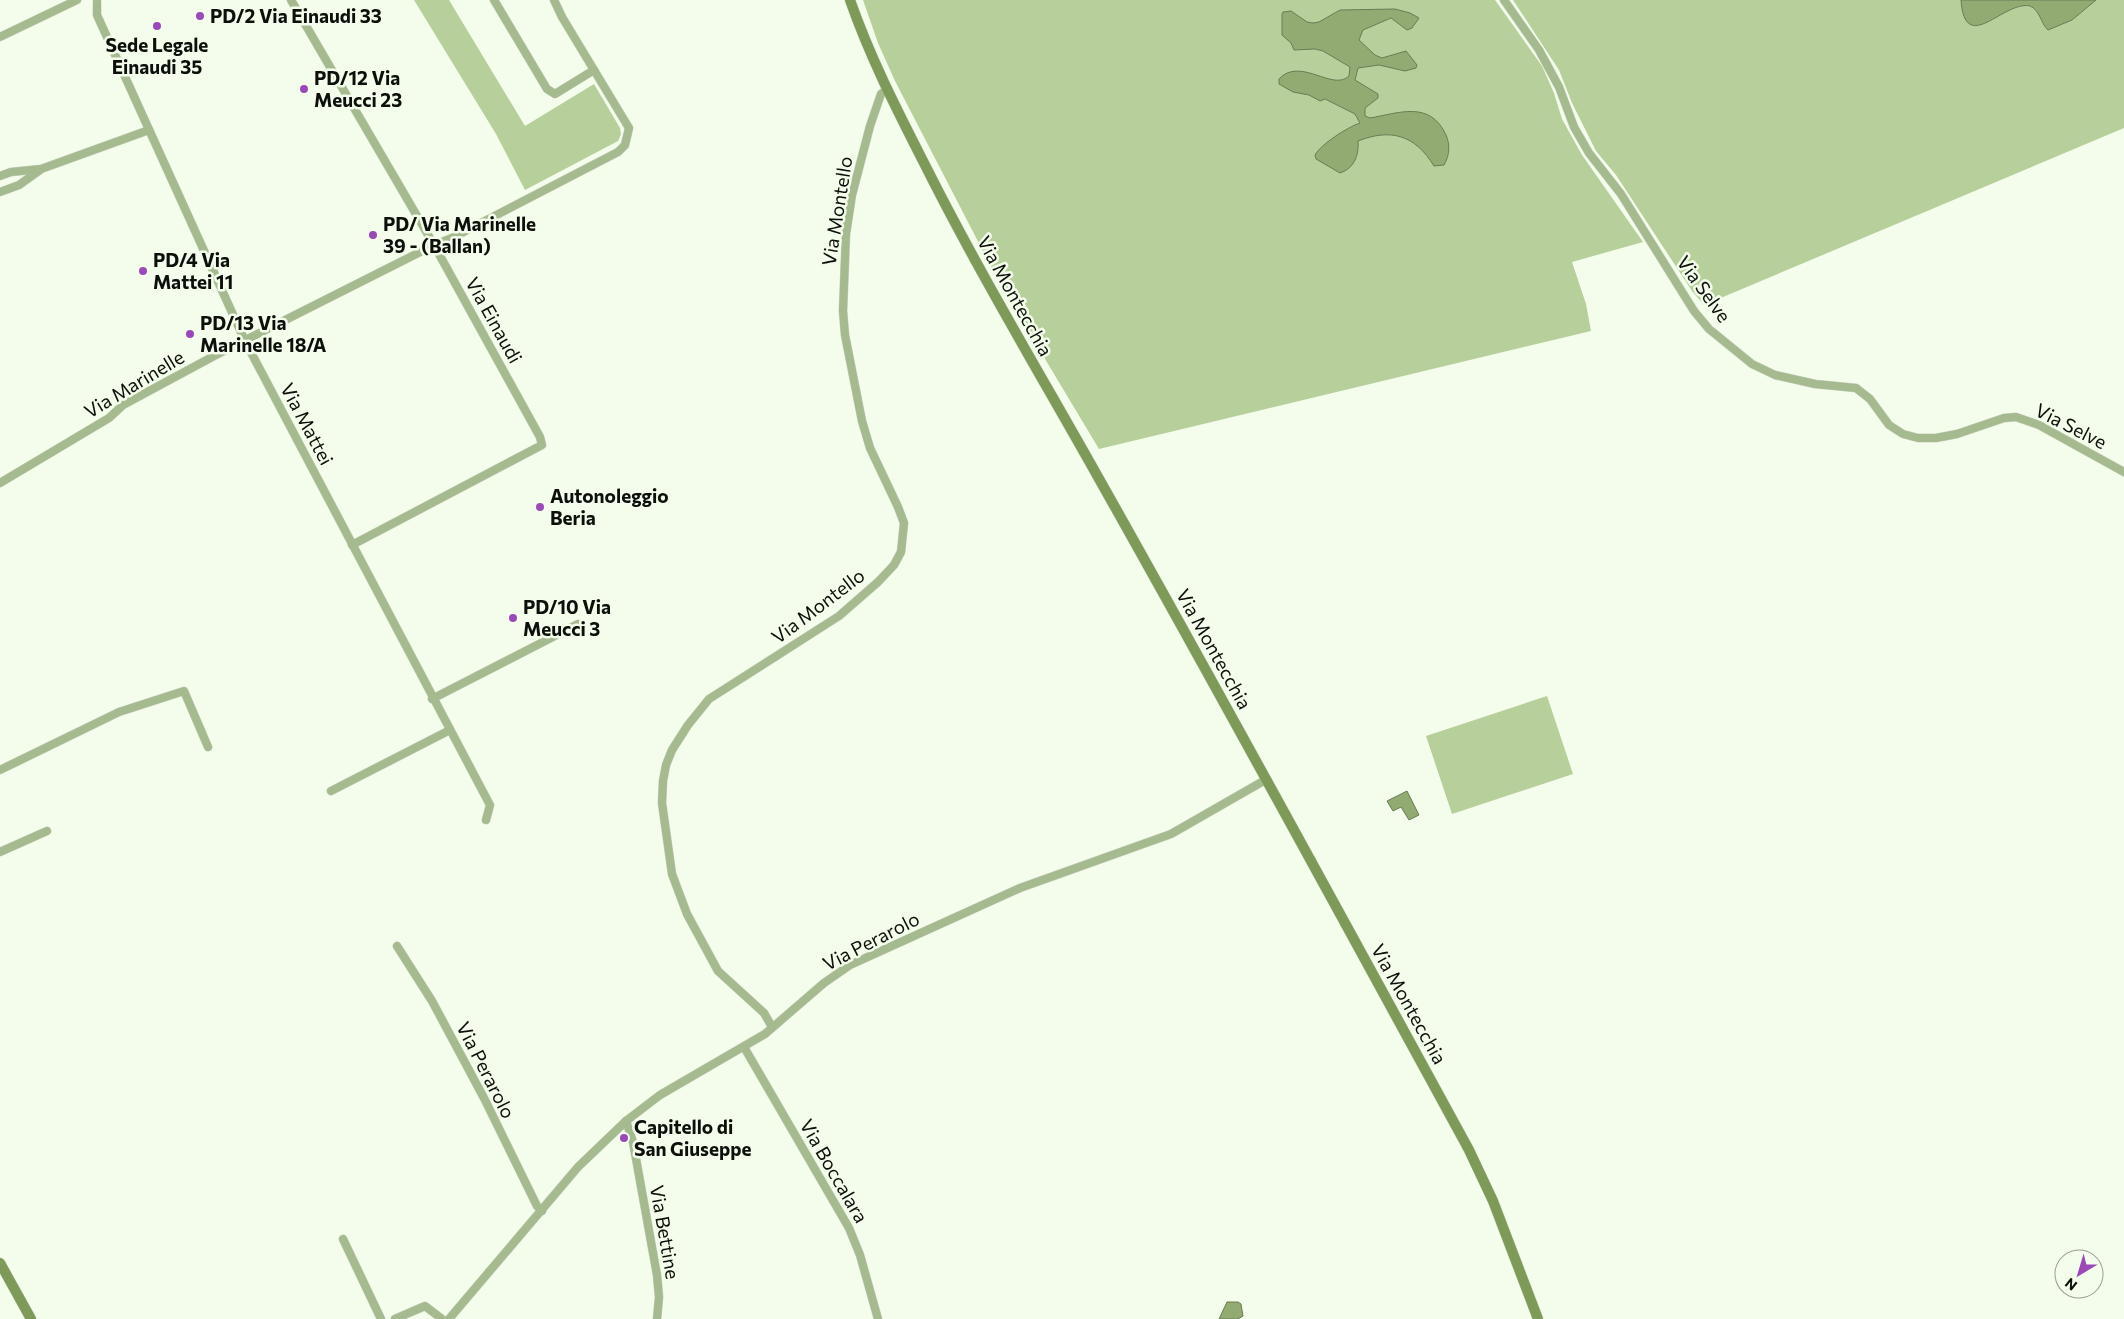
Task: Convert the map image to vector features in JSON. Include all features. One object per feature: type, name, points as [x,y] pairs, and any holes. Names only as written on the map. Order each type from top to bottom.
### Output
[{"type":"street","points":[[0,38],[77,0]]},
{"type":"street","points":[[88,0],[97,1]]},
{"type":"street","name":"Via Einaudi","points":[[291,0],[434,245],[540,437],[542,445],[352,545]]},
{"type":"street","points":[[494,0],[546,89],[555,94],[594,70]]},
{"type":"street","name":"Via Marinelle","points":[[0,483],[109,418],[123,405],[618,152],[625,145],[629,128],[562,17],[554,0]]},
{"type":"street","name":"Via Montecchia","points":[[850,0],[886,90],[1001,310],[1096,473],[1267,779],[1469,1150],[1497,1209],[1538,1319]]},
{"type":"street","name":"Via Selve","points":[[1504,0],[1539,50],[1559,87],[1574,127],[1589,153],[1621,194],[1694,311],[1709,329],[1752,364],[1775,375],[1799,381],[1856,388],[1870,399],[1889,425],[1903,434],[1918,438],[1936,438],[1957,434],[2004,418],[2016,417],[2039,425],[2124,472]]},
{"type":"street","name":"Via Mattei","points":[[97,1],[98,15],[245,341],[432,699],[490,805],[486,820]]},
{"type":"street","name":"Via Montello","points":[[772,1028],[764,1013],[718,971],[686,914],[672,874],[662,802],[663,781],[666,765],[672,750],[688,724],[709,699],[839,616],[878,582],[894,565],[901,552],[904,523],[870,448],[862,422],[845,335],[843,311],[846,234],[852,195],[870,126],[881,94],[886,90]]},
{"type":"street","points":[[0,176],[11,172],[42,169],[149,130]]},
{"type":"street","points":[[0,192],[19,185],[42,169]]},
{"type":"street","points":[[432,699],[578,624]]},
{"type":"street","points":[[0,770],[22,761],[119,712],[184,691],[208,747]]},
{"type":"street","points":[[331,791],[450,730]]},
{"type":"street","name":"Via Perarolo","points":[[449,1319],[578,1168],[626,1121],[660,1095],[744,1047],[772,1028],[824,983],[850,965],[1020,888],[1171,834],[1267,779]]},
{"type":"street","points":[[0,852],[47,831]]},
{"type":"street","name":"Via Perarolo","points":[[397,946],[432,1001],[485,1100],[537,1206],[542,1211]]},
{"type":"street","name":"Via Boccalara","points":[[744,1047],[849,1228],[860,1256],[878,1319]]},
{"type":"street","name":"Via Bettine","points":[[626,1121],[633,1142],[657,1275],[659,1297],[656,1319]]},
{"type":"street","points":[[343,1239],[381,1319]]},
{"type":"street","points":[[0,1263],[31,1319]]},
{"type":"street","points":[[395,1319],[425,1306],[442,1319]]},
{"type":"shaded area","points":[[414,0],[449,0],[525,126],[594,84],[620,128],[621,134],[618,141],[525,190],[496,134]]},
{"type":"shaded area","points":[[863,0],[1495,0],[1542,66],[1554,93],[1562,119],[1582,155],[1643,242],[1572,262],[1586,304],[1591,331],[1099,449],[999,282],[895,81],[878,43]]},
{"type":"shaded area","points":[[1513,0],[2124,0],[2124,128],[1704,305],[1692,291],[1616,175],[1596,151],[1572,103],[1559,70]]},
{"type":"shaded area","points":[[1961,0],[2096,0],[2072,20],[2048,30],[2036,11],[2030,6],[2020,6],[1978,25],[1970,24],[1964,16]]},
{"type":"shaded area","points":[[1395,9],[1410,13],[1419,18],[1412,28],[1407,30],[1391,18],[1363,30],[1359,40],[1375,55],[1382,58],[1406,51],[1417,65],[1416,68],[1405,71],[1379,65],[1358,68],[1355,80],[1378,94],[1378,98],[1365,108],[1365,116],[1370,118],[1413,112],[1423,113],[1431,117],[1439,124],[1446,135],[1449,146],[1447,157],[1444,165],[1434,166],[1427,155],[1410,141],[1392,135],[1381,135],[1358,141],[1358,151],[1353,164],[1340,173],[1316,159],[1315,155],[1335,136],[1360,123],[1355,114],[1325,99],[1320,101],[1309,95],[1293,92],[1279,84],[1279,79],[1287,73],[1297,71],[1334,80],[1342,80],[1349,76],[1350,67],[1323,51],[1315,49],[1294,50],[1291,43],[1282,35],[1282,14],[1283,12],[1291,11],[1307,22],[1313,23],[1319,22],[1340,10]]},
{"type":"shaded area","points":[[1547,696],[1573,774],[1452,814],[1426,736]]},
{"type":"shaded area","points":[[1407,791],[1419,815],[1409,820],[1401,807],[1393,811],[1387,801]]},
{"type":"shaded area","points":[[1227,1302],[1238,1302],[1241,1304],[1243,1316],[1238,1319],[1219,1319]]},
{"type":"place","name":"PD/2 Via Einaudi 33","points":[[200,16]]},
{"type":"place","name":"Sede Legale Einaudi 35","points":[[157,26]]},
{"type":"place","name":"PD/12 Via Meucci 23","points":[[304,89]]},
{"type":"place","name":"PD/ Via Marinelle 39 - (Ballan)","points":[[373,235]]},
{"type":"place","name":"PD/4 Via Mattei 11","points":[[143,271]]},
{"type":"place","name":"PD/13 Via Marinelle 18/A","points":[[190,334]]},
{"type":"place","name":"Autonoleggio Beria","points":[[540,507]]},
{"type":"place","name":"PD/10 Via Meucci 3","points":[[513,618]]},
{"type":"place","name":"Capitello di San Giuseppe","points":[[624,1138]]}]
